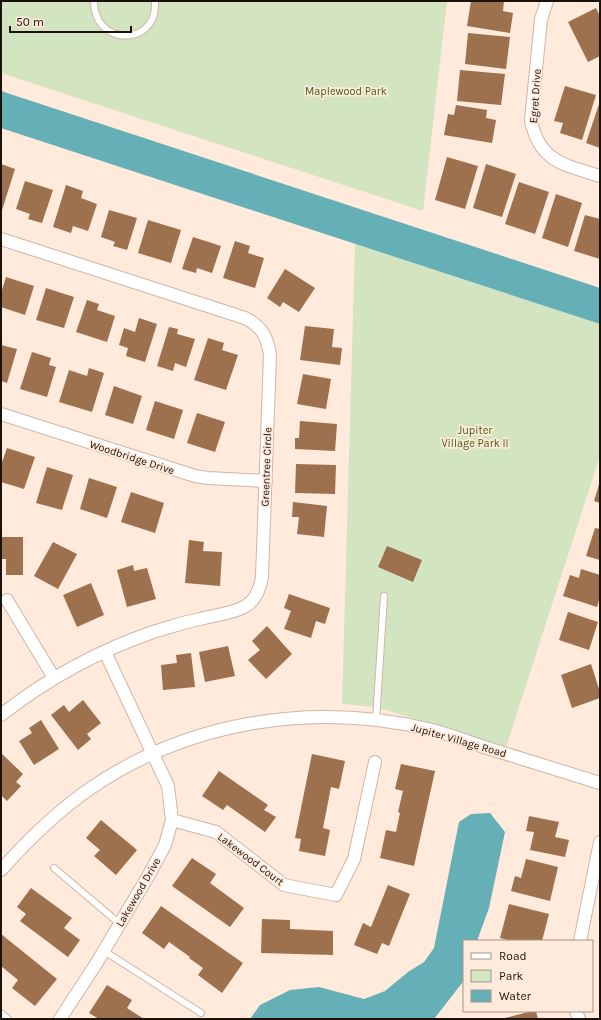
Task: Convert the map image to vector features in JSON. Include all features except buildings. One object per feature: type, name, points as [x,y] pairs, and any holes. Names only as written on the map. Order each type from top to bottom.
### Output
[{"type":"street","name":"Egret Drive","points":[[547,1],[541,19],[531,120],[534,132],[546,153],[556,160],[567,166],[600,176]]},
{"type":"street","name":"Greentree Circle","points":[[1,239],[245,318],[255,324],[263,332],[268,343],[270,355],[262,577],[260,589],[254,599],[245,607],[235,611],[156,631],[105,652],[54,678],[1,715]]},
{"type":"street","name":"Woodbridge Drive","points":[[1,414],[194,476],[266,481]]},
{"type":"street","points":[[7,600],[54,678]]},
{"type":"street","name":"Lakewood Drive","points":[[60,1019],[104,951],[150,873],[165,845],[172,820],[168,786],[105,652]]},
{"type":"street","name":"Jupiter Village Road","points":[[1,870],[22,846],[61,811],[90,788],[152,754],[207,734],[250,723],[310,717],[340,716],[376,720],[428,729],[600,783]]},
{"type":"street","name":"Lakewood Court","points":[[172,820],[216,832],[284,885],[336,895],[354,860],[375,762]]},
{"type":"street","points":[[580,940],[600,842]]},
{"type":"lane","points":[[94,1],[96,17],[102,26],[108,31],[119,35],[132,35],[142,31],[149,24],[154,14],[156,1]]},
{"type":"lane","points":[[376,720],[384,596]]},
{"type":"lane","points":[[54,868],[120,924]]},
{"type":"lane","points":[[104,951],[201,1013]]},
{"type":"lane","points":[[1,1013],[8,1019]]},
{"type":"green space","name":"Maplewood Park","points":[[1,1],[447,1],[423,211],[1,73]]},
{"type":"green space","name":"Jupiter Village Park II","points":[[355,244],[600,324],[600,456],[506,747],[376,707],[342,704]]},
{"type":"water","points":[[1,91],[600,288],[600,324],[1,128]]},
{"type":"water","points":[[490,813],[505,832],[489,908],[477,940],[463,940],[463,980],[434,1019],[250,1019],[260,1005],[290,990],[319,987],[364,999],[385,991],[408,972],[424,962],[434,948],[459,822],[471,814]]}]
